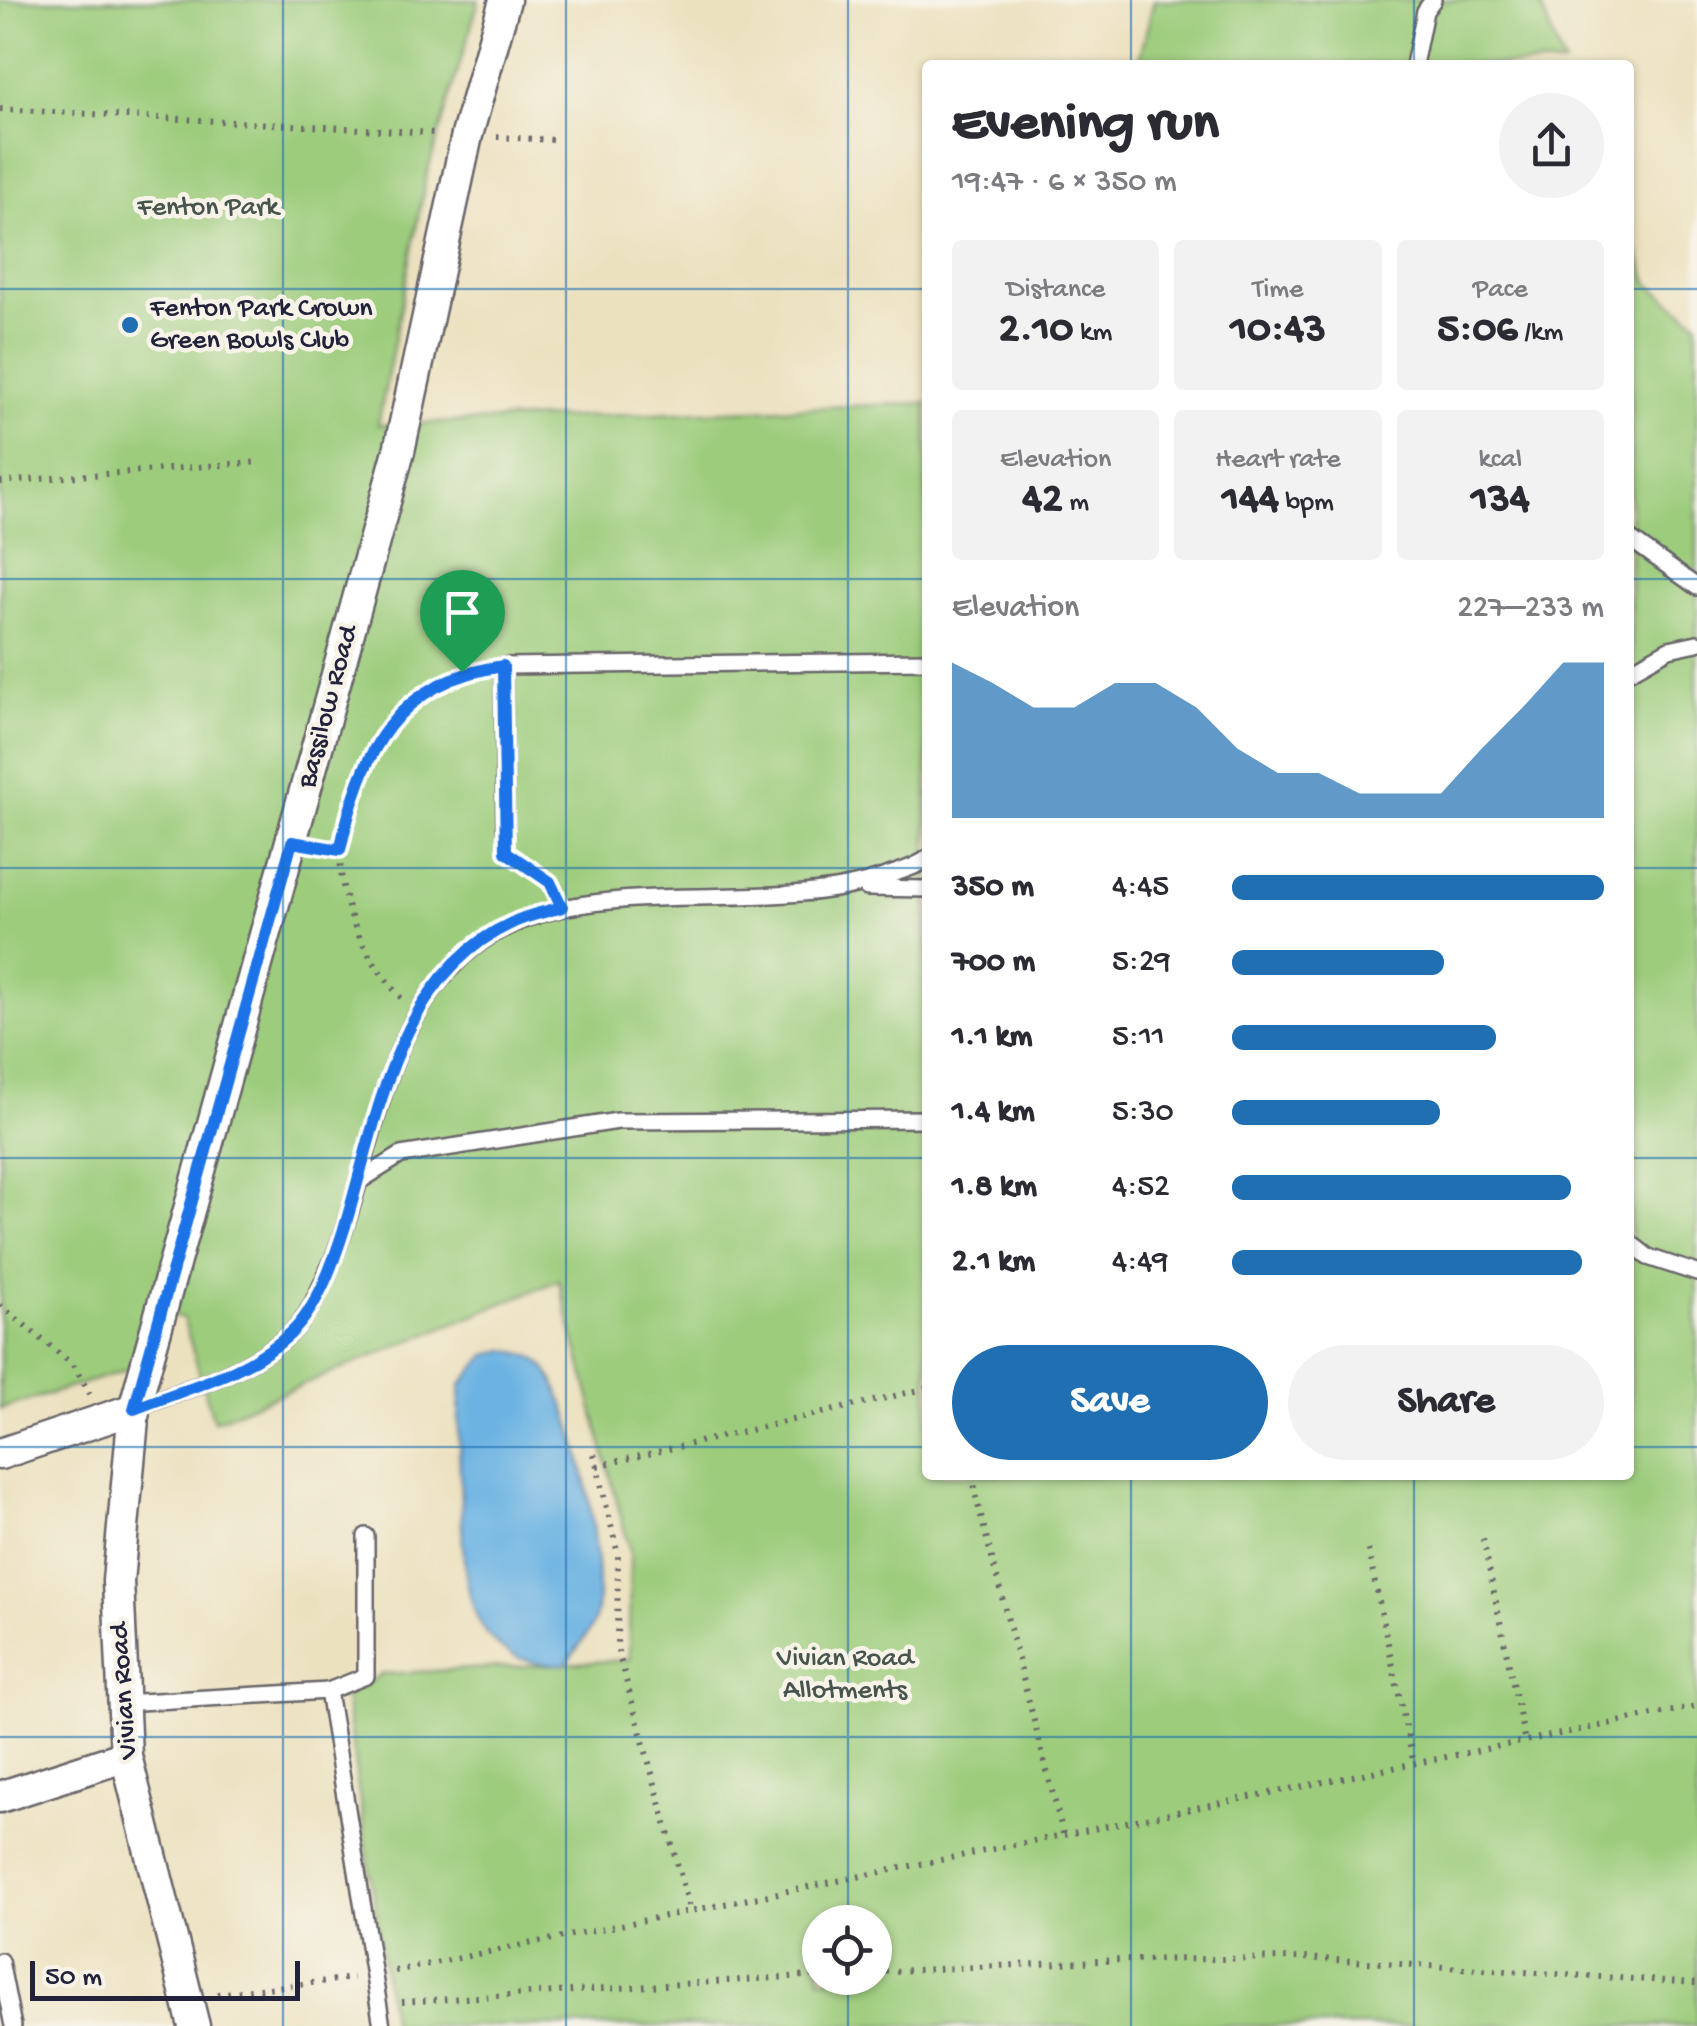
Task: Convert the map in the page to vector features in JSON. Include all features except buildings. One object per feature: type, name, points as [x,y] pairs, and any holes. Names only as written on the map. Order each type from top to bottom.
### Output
[{"type":"street","name":"Bassilow Road","points":[[119,1414],[292,842],[399,451],[467,135],[505,0]]},
{"type":"street","points":[[0,1454],[119,1414]]},
{"type":"street","name":"Vivian Road","points":[[119,1414],[118,1582],[126,1756],[191,2011]]},
{"type":"street","points":[[0,1797],[126,1756]]},
{"type":"lane","points":[[1415,60],[1425,11],[1433,0]]},
{"type":"lane","points":[[1634,542],[1697,587]]},
{"type":"lane","points":[[1634,669],[1669,649],[1697,644]]},
{"type":"lane","points":[[505,829],[503,666],[922,661]]},
{"type":"lane","points":[[853,888],[922,860]]},
{"type":"lane","points":[[119,1414],[254,1361],[293,1332],[318,1293],[394,1065],[415,1014],[474,948],[510,923],[562,907],[853,888],[922,888]]},
{"type":"lane","points":[[358,1182],[402,1155],[618,1121],[922,1119]]},
{"type":"lane","points":[[1634,1246],[1648,1257],[1697,1273]]},
{"type":"lane","points":[[121,1703],[328,1691],[366,1676],[366,1536]]},
{"type":"lane","points":[[328,1691],[382,2026]]},
{"type":"lane","points":[[0,1961],[13,2026]]},
{"type":"path","points":[[0,109],[556,140]]},
{"type":"path","points":[[0,482],[260,462]]},
{"type":"path","points":[[415,1014],[371,963],[348,917],[340,850],[350,806],[370,757],[394,716],[433,685],[462,672],[503,666]]},
{"type":"path","points":[[505,829],[506,852],[550,882],[562,907]]},
{"type":"path","points":[[292,842],[340,850]]},
{"type":"path","points":[[0,1305],[73,1366],[119,1414]]},
{"type":"path","points":[[597,1466],[922,1389]]},
{"type":"path","points":[[594,1454],[618,1554],[617,1648],[691,1913]]},
{"type":"path","points":[[974,1480],[974,1493],[1064,1838]]},
{"type":"path","points":[[1483,1539],[1525,1742]]},
{"type":"path","points":[[1368,1550],[1414,1765]]},
{"type":"path","points":[[191,2011],[1064,1838],[1697,1706]]},
{"type":"path","points":[[892,1971],[1120,1960],[1305,1958],[1697,1983]]},
{"type":"path","points":[[380,2004],[802,1976]]},
{"type":"green space","points":[[0,0],[479,0],[426,177],[378,425],[922,403],[922,1480],[1634,1480],[1634,245],[1649,284],[1697,322],[1697,2026],[392,2026],[345,1697],[382,1674],[629,1660],[630,1551],[559,1280],[214,1421],[183,1318],[145,1310],[144,1365],[0,1409]]},
{"type":"green space","points":[[1154,0],[1538,0],[1562,60],[1139,60]]},
{"type":"water","points":[[505,1350],[533,1358],[546,1369],[569,1419],[586,1486],[596,1554],[597,1611],[589,1631],[566,1664],[532,1662],[507,1652],[488,1636],[468,1589],[461,1502],[461,1385],[486,1355]]},
{"type":"place","name":"Fenton Park Crown Green Bowls Club","points":[[130,325]]},
{"type":"route","points":[[503,666],[506,852],[540,872],[550,882],[562,907],[510,923],[474,948],[448,972],[415,1014],[394,1065],[340,1243],[318,1293],[293,1332],[254,1361],[134,1409],[292,842],[340,850],[350,806],[370,757],[394,716],[433,685],[462,672],[503,666]]},
{"type":"park label","name":"Fenton Park","points":[[208,208]]},
{"type":"park label","name":"Vivian Road Allotments","points":[[845,1675]]}]
